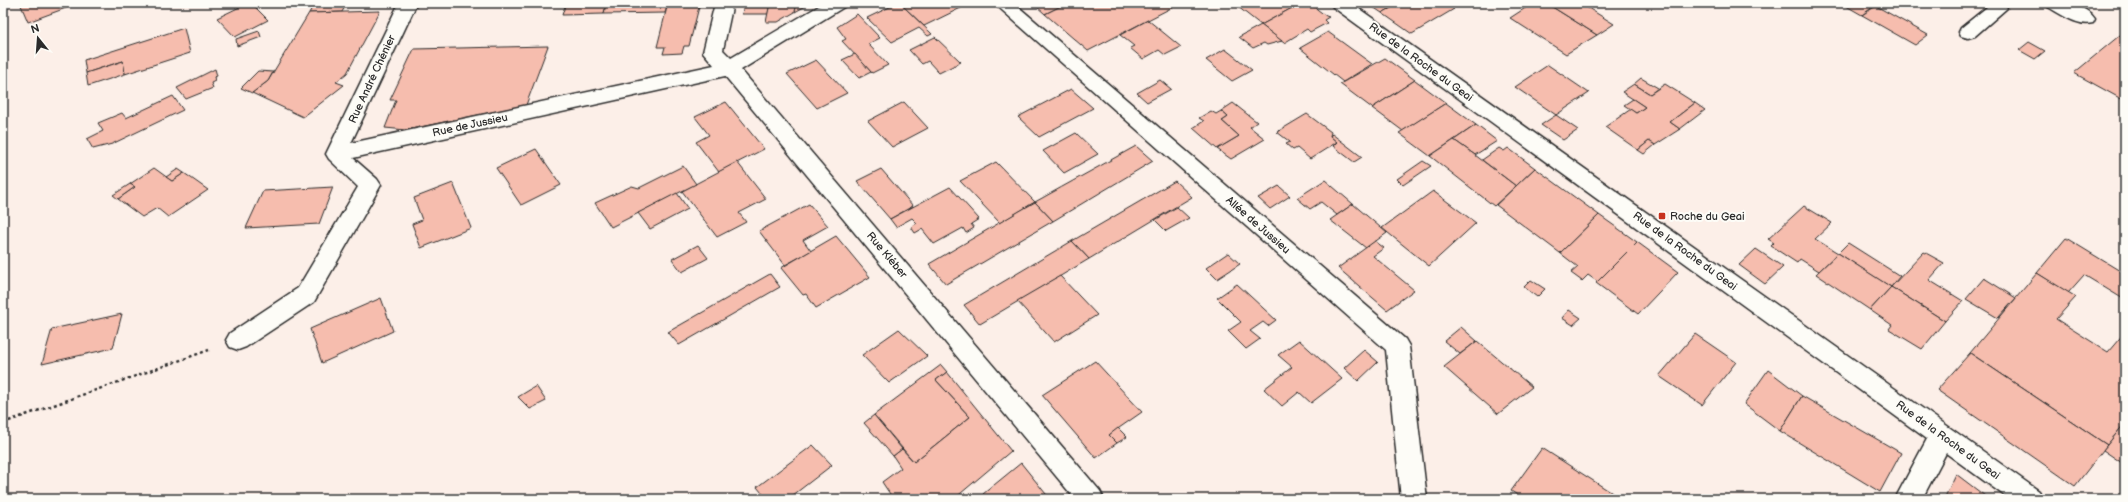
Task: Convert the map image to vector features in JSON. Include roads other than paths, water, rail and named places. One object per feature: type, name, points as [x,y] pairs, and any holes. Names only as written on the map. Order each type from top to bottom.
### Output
[{"type":"street","name":"Rue André Chénier","points":[[336,154],[408,3]]},
{"type":"street","name":"Rue Kléber","points":[[724,3],[712,52],[729,68],[1092,499]]},
{"type":"street","name":"Rue de Jussieu","points":[[336,154],[729,68],[838,3]]},
{"type":"street","name":"Allée de Jussieu","points":[[1002,3],[1398,346],[1414,499]]},
{"type":"street","name":"Rue de la Roche du Geai","points":[[1339,3],[2030,499]]},
{"type":"street","points":[[1968,32],[1998,8],[1993,3]]},
{"type":"street","points":[[2054,3],[2086,19]]},
{"type":"street","points":[[238,340],[306,296],[370,185],[336,154]]},
{"type":"street","points":[[1908,499],[1942,436]]},
{"type":"place","name":"Roche du Geai","points":[[1662,216]]}]
